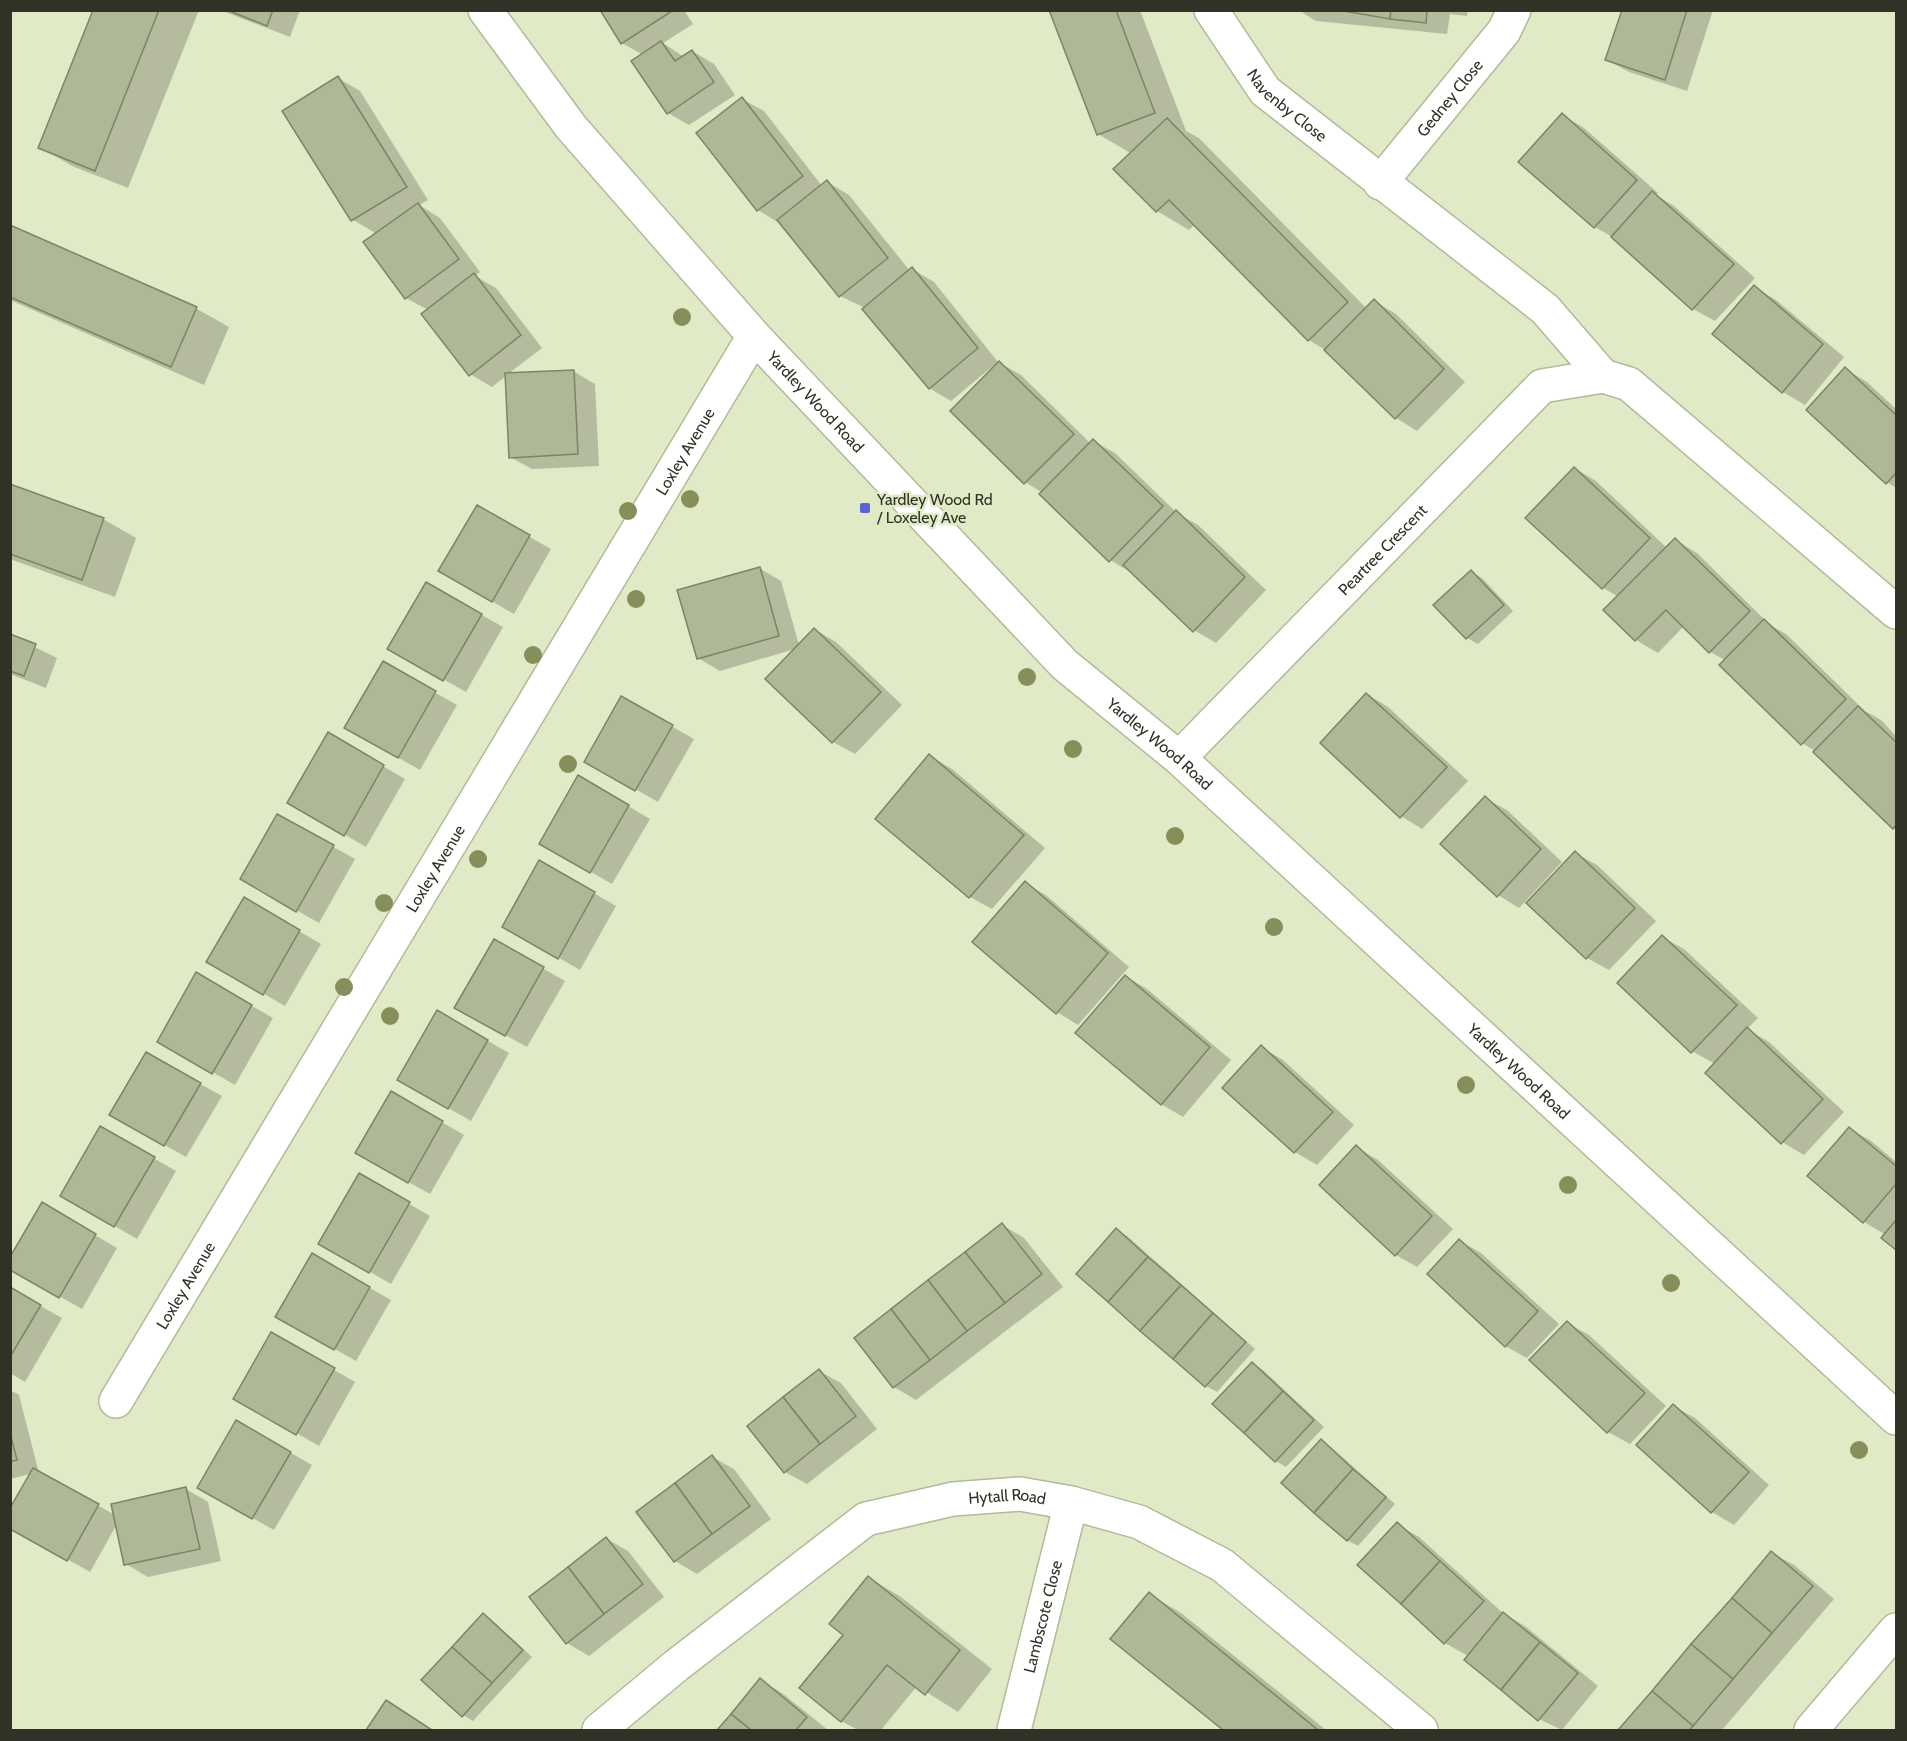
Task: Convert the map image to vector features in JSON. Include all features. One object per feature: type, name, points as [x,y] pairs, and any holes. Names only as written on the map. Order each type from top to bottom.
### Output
[{"type":"street","name":"Yardley Wood Road","points":[[484,10],[571,127],[754,336],[1065,665],[1179,758],[1896,1418]]},
{"type":"street","name":"Navenby Close","points":[[1211,10],[1265,91],[1380,183]]},
{"type":"street","name":"Gedney Close","points":[[1380,183],[1504,31],[1514,10]]},
{"type":"street","name":"Peartree Crescent","points":[[1380,183],[1545,309],[1603,376]]},
{"type":"street","name":"Loxley Avenue","points":[[116,1401],[754,336]]},
{"type":"street","name":"Peartree Crescent","points":[[1179,758],[1542,386],[1603,376],[1629,384],[1896,612]]},
{"type":"street","name":"Hytall Road","points":[[599,1731],[676,1665],[866,1519],[964,1498],[1020,1494],[1071,1503],[1139,1522],[1222,1565],[1420,1731]]},
{"type":"street","name":"Lambscote Close","points":[[1014,1731],[1071,1503]]},
{"type":"street","points":[[1811,1731],[1896,1630]]},
{"type":"building","points":[[93,10],[159,10],[95,171],[38,148]]},
{"type":"building","points":[[227,10],[273,10],[267,26]]},
{"type":"building","points":[[600,10],[671,10],[672,11],[621,44]]},
{"type":"building","points":[[1049,10],[1116,10],[1155,113],[1097,135]]},
{"type":"building","points":[[1338,10],[1391,10],[1390,19]]},
{"type":"building","points":[[1391,10],[1427,10],[1426,23],[1390,19]]},
{"type":"building","points":[[1622,10],[1687,10],[1665,80],[1605,60]]},
{"type":"building","points":[[661,41],[675,61],[692,50],[714,82],[667,114],[631,61]]},
{"type":"building","points":[[338,76],[407,187],[351,221],[282,111]]},
{"type":"building","points":[[742,97],[803,176],[757,211],[696,133]]},
{"type":"building","points":[[1562,113],[1637,180],[1594,228],[1518,162]]},
{"type":"building","points":[[1167,118],[1348,302],[1308,341],[1169,200],[1156,212],[1113,169]]},
{"type":"building","points":[[827,180],[888,258],[839,297],[777,220]]},
{"type":"building","points":[[1652,191],[1734,264],[1692,310],[1611,237]]},
{"type":"building","points":[[418,203],[459,259],[405,299],[363,242]]},
{"type":"building","points":[[10,225],[197,307],[171,367],[10,297]]},
{"type":"building","points":[[912,267],[978,348],[929,389],[862,309]]},
{"type":"building","points":[[474,273],[521,335],[469,376],[421,314]]},
{"type":"building","points":[[1754,285],[1823,344],[1782,393],[1712,334]]},
{"type":"building","points":[[1374,299],[1444,369],[1395,419],[1324,350]]},
{"type":"building","points":[[999,361],[1074,434],[1024,484],[950,411]]},
{"type":"building","points":[[1845,367],[1896,415],[1896,473],[1886,484],[1806,410]]},
{"type":"building","points":[[574,370],[578,454],[509,458],[505,373]]},
{"type":"building","points":[[1093,439],[1163,506],[1109,562],[1039,494]]},
{"type":"building","points":[[1574,467],[1650,538],[1602,589],[1525,518]]},
{"type":"building","points":[[10,484],[104,518],[82,580],[10,554]]},
{"type":"building","points":[[477,505],[530,535],[492,602],[438,571]]},
{"type":"building","points":[[1176,510],[1245,577],[1193,632],[1123,565]]},
{"type":"building","points":[[1675,538],[1750,611],[1709,653],[1666,610],[1635,641],[1603,610]]},
{"type":"building","points":[[760,567],[779,636],[697,659],[677,590]]},
{"type":"building","points":[[1471,570],[1504,605],[1466,639],[1433,605]]},
{"type":"building","points":[[426,582],[482,614],[443,681],[387,649]]},
{"type":"building","points":[[1764,619],[1846,699],[1801,745],[1719,665]]},
{"type":"building","points":[[814,628],[881,692],[832,743],[765,679]]},
{"type":"building","points":[[10,634],[36,644],[24,676],[10,671]]},
{"type":"building","points":[[383,661],[436,691],[398,758],[344,728]]},
{"type":"building","points":[[1366,693],[1447,767],[1400,818],[1320,743]]},
{"type":"building","points":[[621,696],[673,725],[635,791],[584,762]]},
{"type":"building","points":[[1858,706],[1896,742],[1896,825],[1893,829],[1813,752]]},
{"type":"building","points":[[328,732],[384,765],[344,836],[287,803]]},
{"type":"building","points":[[929,754],[1024,835],[969,898],[875,819]]},
{"type":"building","points":[[578,775],[629,805],[590,873],[539,844]]},
{"type":"building","points":[[1485,796],[1541,849],[1497,897],[1440,844]]},
{"type":"building","points":[[277,814],[334,845],[296,912],[240,879]]},
{"type":"building","points":[[1575,851],[1635,908],[1586,959],[1526,903]]},
{"type":"building","points":[[539,860],[595,892],[558,959],[502,927]]},
{"type":"building","points":[[1025,881],[1108,953],[1056,1014],[972,942]]},
{"type":"building","points":[[244,897],[300,930],[263,995],[206,962]]},
{"type":"building","points":[[1662,935],[1737,1005],[1691,1053],[1617,983]]},
{"type":"building","points":[[494,939],[544,967],[505,1036],[454,1008]]},
{"type":"building","points":[[196,972],[252,1005],[212,1074],[157,1042]]},
{"type":"building","points":[[1125,975],[1210,1047],[1161,1105],[1075,1033]]},
{"type":"building","points":[[437,1010],[488,1040],[448,1109],[397,1080]]},
{"type":"building","points":[[1747,1027],[1823,1099],[1781,1144],[1705,1073]]},
{"type":"building","points":[[1261,1045],[1333,1112],[1294,1153],[1222,1088]]},
{"type":"building","points":[[146,1052],[201,1083],[164,1146],[109,1115]]},
{"type":"building","points":[[391,1091],[443,1121],[408,1183],[355,1153]]},
{"type":"building","points":[[100,1126],[155,1157],[114,1227],[60,1196]]},
{"type":"building","points":[[1849,1127],[1896,1166],[1896,1184],[1863,1223],[1807,1176]]},
{"type":"building","points":[[1356,1145],[1432,1216],[1395,1256],[1319,1185]]},
{"type":"building","points":[[359,1173],[410,1202],[369,1273],[318,1244]]},
{"type":"building","points":[[42,1202],[96,1234],[59,1298],[10,1270],[10,1257]]},
{"type":"building","points":[[1896,1220],[1896,1250],[1881,1238]]},
{"type":"building","points":[[1002,1223],[1042,1274],[1005,1303],[965,1252]]},
{"type":"building","points":[[1116,1228],[1148,1257],[1108,1302],[1076,1274]]},
{"type":"building","points":[[1459,1239],[1538,1311],[1505,1347],[1427,1274]]},
{"type":"building","points":[[965,1252],[1005,1303],[967,1331],[928,1280]]},
{"type":"building","points":[[312,1253],[370,1287],[334,1350],[275,1317]]},
{"type":"building","points":[[1148,1257],[1181,1285],[1140,1331],[1108,1302]]},
{"type":"building","points":[[928,1280],[967,1331],[930,1360],[891,1309]]},
{"type":"building","points":[[1181,1285],[1213,1313],[1173,1359],[1140,1331]]},
{"type":"building","points":[[10,1287],[41,1305],[10,1357]]},
{"type":"building","points":[[891,1309],[930,1360],[893,1388],[854,1338]]},
{"type":"building","points":[[1213,1313],[1246,1342],[1205,1387],[1173,1359]]},
{"type":"building","points":[[1567,1321],[1645,1393],[1607,1433],[1529,1360]]},
{"type":"building","points":[[271,1332],[335,1368],[296,1435],[233,1399]]},
{"type":"building","points":[[1252,1362],[1283,1391],[1244,1433],[1212,1404]]},
{"type":"building","points":[[819,1369],[856,1416],[820,1444],[783,1397]]},
{"type":"building","points":[[1283,1391],[1314,1420],[1275,1462],[1244,1433]]},
{"type":"building","points":[[783,1397],[820,1444],[784,1473],[747,1426]]},
{"type":"building","points":[[1673,1404],[1749,1472],[1711,1513],[1636,1445]]},
{"type":"building","points":[[236,1420],[291,1452],[252,1519],[197,1488]]},
{"type":"building","points":[[10,1433],[17,1460],[10,1462]]},
{"type":"building","points":[[1321,1439],[1353,1469],[1314,1513],[1281,1483]]},
{"type":"building","points":[[712,1455],[750,1506],[712,1534],[675,1483]]},
{"type":"building","points":[[33,1468],[99,1504],[67,1561],[10,1529],[10,1508]]},
{"type":"building","points":[[1353,1469],[1386,1497],[1347,1541],[1314,1513]]},
{"type":"building","points":[[675,1483],[712,1534],[674,1562],[636,1512]]},
{"type":"building","points":[[186,1487],[200,1549],[124,1565],[111,1504]]},
{"type":"building","points":[[1397,1522],[1440,1561],[1401,1604],[1357,1565]]},
{"type":"building","points":[[606,1537],[643,1584],[604,1614],[568,1567]]},
{"type":"building","points":[[1771,1551],[1813,1586],[1772,1633],[1732,1598]]},
{"type":"building","points":[[1440,1561],[1484,1601],[1444,1644],[1401,1604]]},
{"type":"building","points":[[568,1567],[604,1614],[566,1644],[529,1597]]},
{"type":"building","points":[[868,1576],[960,1650],[925,1695],[887,1665],[841,1722],[799,1688],[843,1635],[829,1624]]},
{"type":"building","points":[[1149,1592],[1318,1730],[1223,1730],[1110,1639]]},
{"type":"building","points":[[1732,1598],[1772,1633],[1733,1679],[1691,1644]]},
{"type":"building","points":[[1503,1612],[1540,1642],[1501,1690],[1464,1660]]},
{"type":"building","points":[[483,1613],[523,1650],[492,1683],[452,1647]]},
{"type":"building","points":[[1540,1642],[1578,1673],[1538,1721],[1501,1690]]},
{"type":"building","points":[[1691,1644],[1733,1679],[1693,1726],[1652,1691]]},
{"type":"building","points":[[452,1647],[492,1683],[462,1717],[421,1680]]},
{"type":"building","points":[[760,1678],[807,1717],[796,1730],[751,1730],[731,1714]]},
{"type":"building","points":[[1652,1691],[1693,1726],[1689,1730],[1618,1730]]},
{"type":"building","points":[[386,1700],[432,1730],[366,1730]]},
{"type":"building","points":[[731,1714],[751,1730],[717,1730]]},
{"type":"place","name":"Yardley Wood Rd / Loxeley Ave","points":[[865,508]]}]
